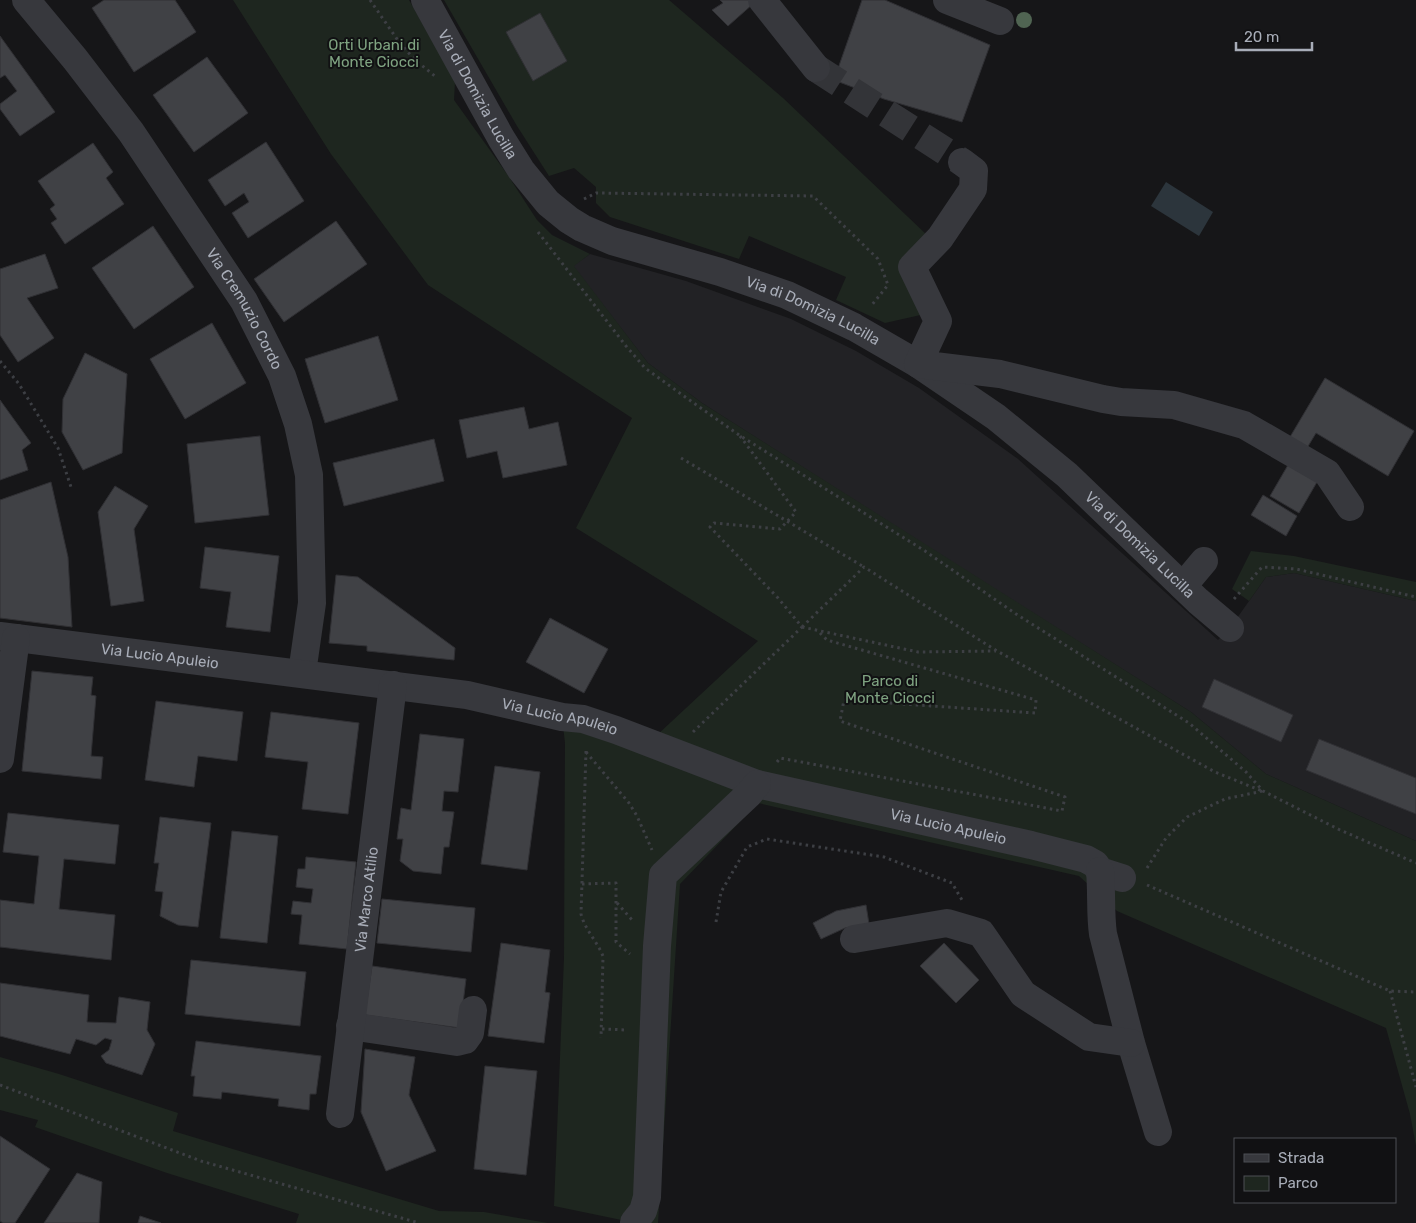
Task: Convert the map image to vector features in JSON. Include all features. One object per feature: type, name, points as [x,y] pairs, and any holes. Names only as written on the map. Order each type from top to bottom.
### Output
[{"type":"street","name":"Via Cremuzio Cordo","points":[[26,0],[76,59],[131,132],[244,301],[282,376],[298,424],[309,475],[312,603],[302,673]]},
{"type":"street","name":"Via di Domizia Lucilla","points":[[425,0],[516,162],[534,187],[559,212],[582,228],[603,238],[763,286],[811,306],[854,327],[918,364],[996,417],[1049,459],[1224,623]]},
{"type":"street","points":[[762,0],[816,68]]},
{"type":"street","points":[[947,0],[1000,21]]},
{"type":"street","points":[[962,162],[974,171],[973,189],[940,238],[912,267],[938,321],[918,364],[1000,374],[1112,400],[1174,405],[1244,425],[1327,473],[1350,507]]},
{"type":"street","points":[[1183,586],[1204,561]]},
{"type":"street","name":"Via Lucio Apuleio","points":[[8,637],[467,695],[572,718],[616,730],[674,754],[757,784],[1086,859],[1120,877]]},
{"type":"street","points":[[0,758],[8,637]]},
{"type":"street","name":"Via Marco Atilio","points":[[340,1114],[393,685]]},
{"type":"street","points":[[634,1222],[643,1211],[648,1197],[657,946],[663,875],[749,794],[757,784]]},
{"type":"street","points":[[1120,877],[1102,885],[1102,934],[1131,1043],[1158,1132]]},
{"type":"street","points":[[854,939],[947,923],[981,933],[1023,994],[1089,1037],[1131,1043]]},
{"type":"street","points":[[350,1026],[458,1042],[465,1040],[470,1033],[473,1010]]},
{"type":"path","points":[[370,0],[399,42],[414,59],[440,80]]},
{"type":"path","points":[[559,212],[596,193],[812,196],[878,259],[888,285],[854,327]]},
{"type":"path","points":[[534,225],[626,346],[645,368],[739,435],[925,551],[1025,619],[1189,723],[1246,772],[1263,791]]},
{"type":"path","points":[[0,361],[19,384],[58,448],[72,490]]},
{"type":"path","points":[[739,435],[796,512],[780,529],[714,523],[710,528],[778,598],[802,627],[918,652],[997,651]]},
{"type":"path","points":[[682,458],[864,567],[997,651],[1216,772],[1263,791],[1340,830],[1416,863]]},
{"type":"path","points":[[674,754],[682,742],[864,567]]},
{"type":"path","points":[[1224,623],[1262,567],[1296,569],[1416,597]]},
{"type":"path","points":[[757,784],[780,758],[1062,811],[1065,797],[840,721],[844,700],[1035,713],[1036,700],[827,640],[818,631]]},
{"type":"path","points":[[572,718],[586,751],[629,803],[637,816],[663,875]]},
{"type":"path","points":[[586,751],[581,914],[584,925],[599,946],[603,956],[601,1038]]},
{"type":"path","points":[[1263,791],[1225,799],[1187,817],[1166,838],[1120,877],[1390,992],[1416,992]]},
{"type":"path","points":[[716,922],[721,892],[746,847],[766,839],[884,857],[952,883],[981,933]]},
{"type":"path","points":[[582,884],[616,883],[616,942],[636,959]]},
{"type":"path","points":[[1390,992],[1416,1086]]},
{"type":"path","points":[[602,1029],[634,1030]]},
{"type":"path","points":[[0,1085],[202,1161],[419,1223]]},
{"type":"shaded area","points":[[1166,182],[1213,212],[1199,236],[1151,206]]},
{"type":"shaded area","points":[[590,254],[686,281],[791,319],[856,351],[919,388],[1018,459],[1218,640],[1230,628],[1266,577],[1294,573],[1416,601],[1416,841],[1266,774],[1191,712],[702,403],[648,363],[573,266]]},
{"type":"green space","name":"Parco di Monte Ciocci","points":[[233,0],[409,0],[455,81],[454,100],[537,220],[552,235],[590,254],[574,266],[648,363],[702,403],[1191,712],[1266,774],[1416,841],[1416,1146],[1410,1114],[1386,1028],[1117,911],[1079,876],[758,803],[680,884],[658,1223],[636,1223],[554,1206],[564,958],[565,743],[562,717],[656,736],[758,641],[576,528],[632,418],[428,285],[331,154]]},
{"type":"green space","points":[[444,0],[669,0],[783,98],[928,236],[925,314],[885,323],[836,300],[846,277],[749,236],[739,259],[610,217],[596,203],[596,187],[574,168],[549,176],[517,126]]},
{"type":"green space","points":[[1251,551],[1294,556],[1416,582],[1416,601],[1294,573],[1266,577],[1249,601],[1232,589]]},
{"type":"green space","points":[[0,1057],[178,1113],[173,1131],[439,1211],[484,1212],[548,1223],[296,1223],[299,1214],[167,1173],[35,1127],[38,1120],[0,1110]]},
{"type":"building","points":[[104,0],[175,0],[196,32],[134,72],[92,8]]},
{"type":"building","points":[[720,0],[751,0],[754,3],[728,26],[712,10],[723,3]]},
{"type":"building","points":[[862,0],[885,0],[990,45],[962,122],[884,99],[834,80]]},
{"type":"building","points":[[540,13],[567,61],[533,81],[506,32]]},
{"type":"building","points":[[0,36],[55,112],[20,136],[0,109],[0,104],[17,91],[5,75],[0,78]]},
{"type":"building","points":[[207,57],[248,113],[194,152],[153,95]]},
{"type":"building","points":[[266,142],[304,201],[248,238],[232,213],[249,202],[244,193],[225,206],[208,180]]},
{"type":"building","points":[[93,143],[113,172],[106,178],[124,204],[65,244],[51,223],[57,219],[50,209],[55,205],[38,181]]},
{"type":"building","points":[[336,221],[367,264],[284,322],[254,279]]},
{"type":"building","points":[[153,226],[194,287],[134,329],[92,268]]},
{"type":"building","points":[[45,254],[58,288],[27,298],[54,338],[18,362],[0,335],[0,269]]},
{"type":"building","points":[[212,323],[246,383],[185,419],[150,359]]},
{"type":"building","points":[[378,336],[398,400],[325,423],[305,359]]},
{"type":"building","points":[[85,353],[127,374],[122,453],[83,470],[62,432],[63,399]]},
{"type":"building","points":[[1325,378],[1414,431],[1388,476],[1316,433],[1307,448],[1290,437]]},
{"type":"building","points":[[0,400],[31,443],[22,450],[28,470],[0,480]]},
{"type":"building","points":[[524,407],[529,429],[558,422],[567,465],[503,478],[497,451],[467,458],[459,420]]},
{"type":"building","points":[[260,436],[269,515],[195,523],[187,444]]},
{"type":"building","points":[[434,439],[444,481],[344,506],[333,463]]},
{"type":"building","points":[[1288,465],[1317,482],[1299,513],[1270,496]]},
{"type":"building","points":[[51,482],[68,557],[72,627],[0,618],[0,500]]},
{"type":"building","points":[[115,486],[148,506],[134,529],[144,601],[111,606],[98,512]]},
{"type":"building","points":[[1263,495],[1297,516],[1286,536],[1251,515]]},
{"type":"building","points":[[205,547],[279,556],[270,632],[226,627],[231,592],[200,588]]},
{"type":"building","points":[[336,575],[358,577],[455,648],[454,660],[367,651],[367,646],[329,643]]},
{"type":"building","points":[[550,618],[608,649],[584,693],[526,662]]},
{"type":"building","points":[[32,671],[93,677],[91,695],[96,696],[91,756],[103,757],[101,779],[22,771]]},
{"type":"building","points":[[1214,679],[1293,715],[1281,742],[1202,707]]},
{"type":"building","points":[[156,701],[243,712],[237,761],[198,756],[194,787],[145,780]]},
{"type":"building","points":[[271,712],[359,723],[348,814],[302,809],[308,762],[265,757]]},
{"type":"building","points":[[420,734],[464,739],[458,792],[444,791],[442,811],[454,812],[449,847],[444,847],[441,874],[413,871],[400,861],[403,839],[397,839],[401,808],[411,810]]},
{"type":"building","points":[[1319,739],[1416,778],[1416,814],[1306,770]]},
{"type":"building","points":[[495,766],[540,772],[527,870],[481,864]]},
{"type":"building","points":[[8,813],[119,825],[115,864],[64,859],[59,909],[115,915],[111,960],[0,947],[0,900],[34,904],[39,856],[3,852]]},
{"type":"building","points":[[160,817],[211,823],[198,927],[178,925],[160,916],[163,892],[155,891],[159,863],[154,863]]},
{"type":"building","points":[[232,831],[278,836],[267,943],[220,938]]},
{"type":"building","points":[[306,857],[356,862],[347,949],[299,944],[302,915],[291,914],[293,901],[311,903],[313,889],[296,887],[298,869],[305,869]]},
{"type":"building","points":[[382,899],[475,908],[471,952],[377,943]]},
{"type":"building","points":[[866,905],[869,924],[845,928],[821,939],[813,923],[836,911]]},
{"type":"building","points":[[501,943],[550,950],[545,992],[550,993],[544,1043],[488,1036]]},
{"type":"building","points":[[944,943],[979,980],[956,1003],[920,966]]},
{"type":"building","points":[[191,960],[306,972],[300,1026],[185,1014]]},
{"type":"building","points":[[372,966],[466,979],[460,1028],[365,1015]]},
{"type":"building","points":[[0,983],[89,995],[87,1022],[116,1023],[119,997],[150,1002],[147,1030],[155,1044],[142,1075],[106,1063],[101,1056],[109,1050],[112,1040],[105,1038],[96,1045],[76,1039],[70,1054],[0,1036]]},
{"type":"building","points":[[196,1041],[321,1056],[316,1094],[310,1094],[309,1110],[278,1106],[279,1099],[222,1092],[221,1099],[193,1096],[195,1076],[191,1076]]},
{"type":"building","points":[[365,1049],[415,1057],[409,1095],[436,1151],[386,1171],[361,1112]]},
{"type":"building","points":[[485,1066],[537,1071],[526,1175],[474,1169]]},
{"type":"building","points":[[0,1136],[50,1169],[15,1223],[3,1223],[0,1221]]},
{"type":"building","points":[[77,1173],[102,1182],[99,1223],[44,1223]]},
{"type":"building","points":[[140,1216],[161,1223],[138,1223]]},
{"type":"tunnel","points":[[816,68],[962,162]]},
{"type":"park label","name":"Orti Urbani di Monte Ciocci","points":[[374,54]]}]
